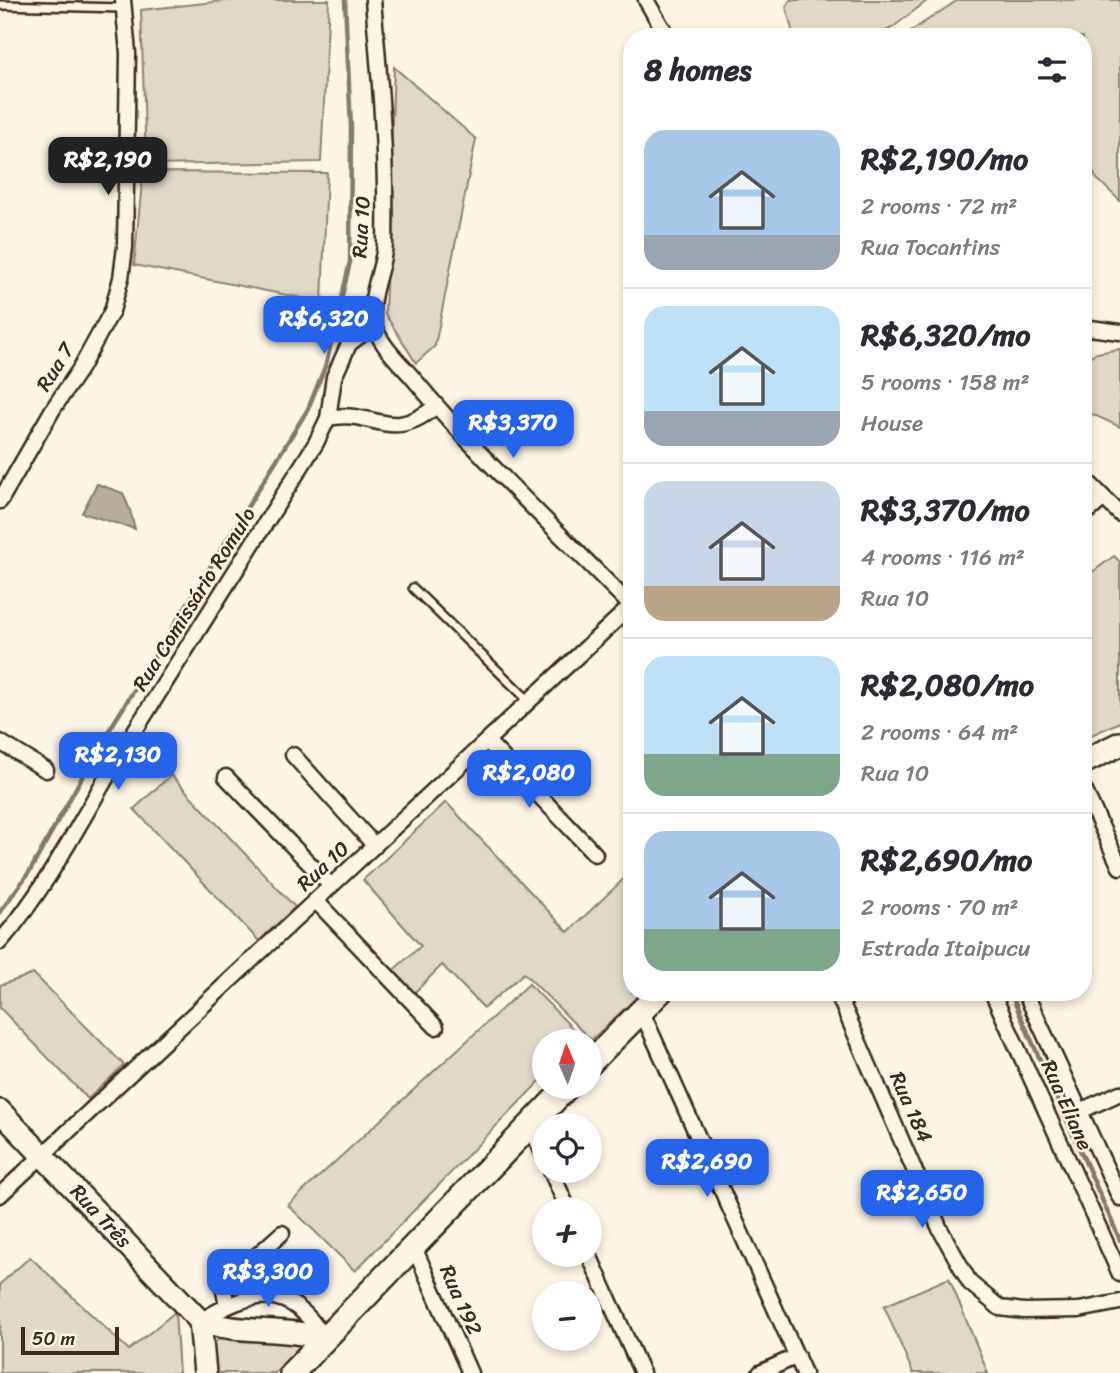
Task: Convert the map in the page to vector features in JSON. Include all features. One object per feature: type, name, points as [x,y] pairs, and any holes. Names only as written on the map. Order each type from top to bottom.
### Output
[{"type":"main road","points":[[1092,758],[1120,744]]},
{"type":"main road","points":[[602,1051],[650,1001]]},
{"type":"main road","points":[[292,1373],[555,1099]]},
{"type":"main road","name":"Rua Três","points":[[0,1111],[200,1321]]},
{"type":"main road","points":[[205,1373],[200,1321],[217,1327],[302,1332],[324,1338]]},
{"type":"street","name":"Rua 10","points":[[373,0],[383,125],[385,246],[372,315],[374,325],[381,341],[436,406],[623,598]]},
{"type":"street","points":[[646,0],[663,28]]},
{"type":"street","name":"Rua 7","points":[[0,500],[112,311],[121,278],[125,247],[128,53],[123,4]]},
{"type":"street","name":"Rua Comissário Romulo","points":[[0,942],[48,876],[129,740],[316,443],[328,418],[334,377],[349,344],[374,325]]},
{"type":"street","points":[[1092,328],[1120,332]]},
{"type":"street","points":[[328,418],[349,415],[384,424],[402,425],[421,417],[436,406]]},
{"type":"street","points":[[1092,486],[1120,514]]},
{"type":"street","points":[[1092,508],[1104,498]]},
{"type":"street","name":"Rua 10","points":[[43,1154],[623,613]]},
{"type":"street","points":[[488,742],[595,854]]},
{"type":"street","points":[[0,743],[46,770]]},
{"type":"street","points":[[293,755],[375,846]]},
{"type":"street","points":[[226,777],[331,886]]},
{"type":"street","points":[[1092,806],[1120,867]]},
{"type":"street","points":[[316,901],[436,1027]]},
{"type":"street","name":"Rua 184","points":[[841,1001],[940,1229],[970,1283],[1000,1308],[1024,1311],[1079,1310],[1120,1302]]},
{"type":"street","name":"Rua Eliane","points":[[996,1001],[1120,1274]]},
{"type":"street","name":"Rua Eliane","points":[[1029,1001],[1120,1198]]},
{"type":"street","points":[[641,1010],[804,1373]]},
{"type":"street","points":[[1078,1112],[1120,1093]]},
{"type":"street","points":[[530,1125],[532,1129]]},
{"type":"street","points":[[0,1195],[43,1154]]},
{"type":"street","points":[[227,1305],[223,1286],[282,1233]]},
{"type":"street","name":"Rua 192","points":[[413,1245],[470,1373]]},
{"type":"street","points":[[594,1267],[642,1373]]},
{"type":"street","points":[[200,1321],[227,1305],[251,1297],[282,1299],[307,1312],[324,1338]]},
{"type":"street","points":[[760,1373],[797,1356]]},
{"type":"lane","points":[[0,5],[123,4]]},
{"type":"lane","points":[[413,588],[529,701]]},
{"type":"shaded area","points":[[233,0],[329,0],[321,162],[146,165],[141,10]]},
{"type":"shaded area","points":[[790,0],[928,0],[892,28],[792,28],[786,7]]},
{"type":"shaded area","points":[[958,0],[1120,0],[1120,201],[1096,178],[1092,169],[1092,28],[916,28]]},
{"type":"shaded area","points":[[394,67],[476,139],[435,346],[416,363],[385,314]]},
{"type":"shaded area","points":[[143,172],[327,173],[322,302],[134,265]]},
{"type":"shaded area","points":[[1120,349],[1120,427],[1092,414],[1092,355]]},
{"type":"shaded area","points":[[97,484],[123,493],[135,529],[82,513]]},
{"type":"shaded area","points":[[1114,556],[1120,562],[1120,722],[1092,735],[1092,572]]},
{"type":"shaded area","points":[[171,775],[295,907],[259,941],[134,809]]},
{"type":"shaded area","points":[[446,802],[568,932],[623,880],[623,1001],[633,1001],[602,1030],[580,1029],[524,973],[484,1008],[442,965],[413,994],[391,972],[421,946],[363,880]]},
{"type":"shaded area","points":[[34,974],[124,1065],[88,1099],[0,1008],[0,985]]},
{"type":"shaded area","points":[[529,984],[573,1029],[532,1029],[532,1089],[355,1271],[288,1205]]},
{"type":"shaded area","points":[[30,1257],[129,1350],[175,1312],[179,1373],[0,1373],[0,1284]]},
{"type":"shaded area","points":[[949,1278],[988,1373],[913,1373],[884,1306]]},
{"type":"shaded area","points":[[222,1336],[297,1341],[300,1347],[298,1355],[285,1362],[275,1373],[214,1373],[211,1346]]},
{"type":"waterway","points":[[0,912],[30,871],[97,750],[308,409],[326,364],[350,262],[351,128],[345,0]]},
{"type":"waterway","points":[[1014,1001],[1120,1240]]}]
